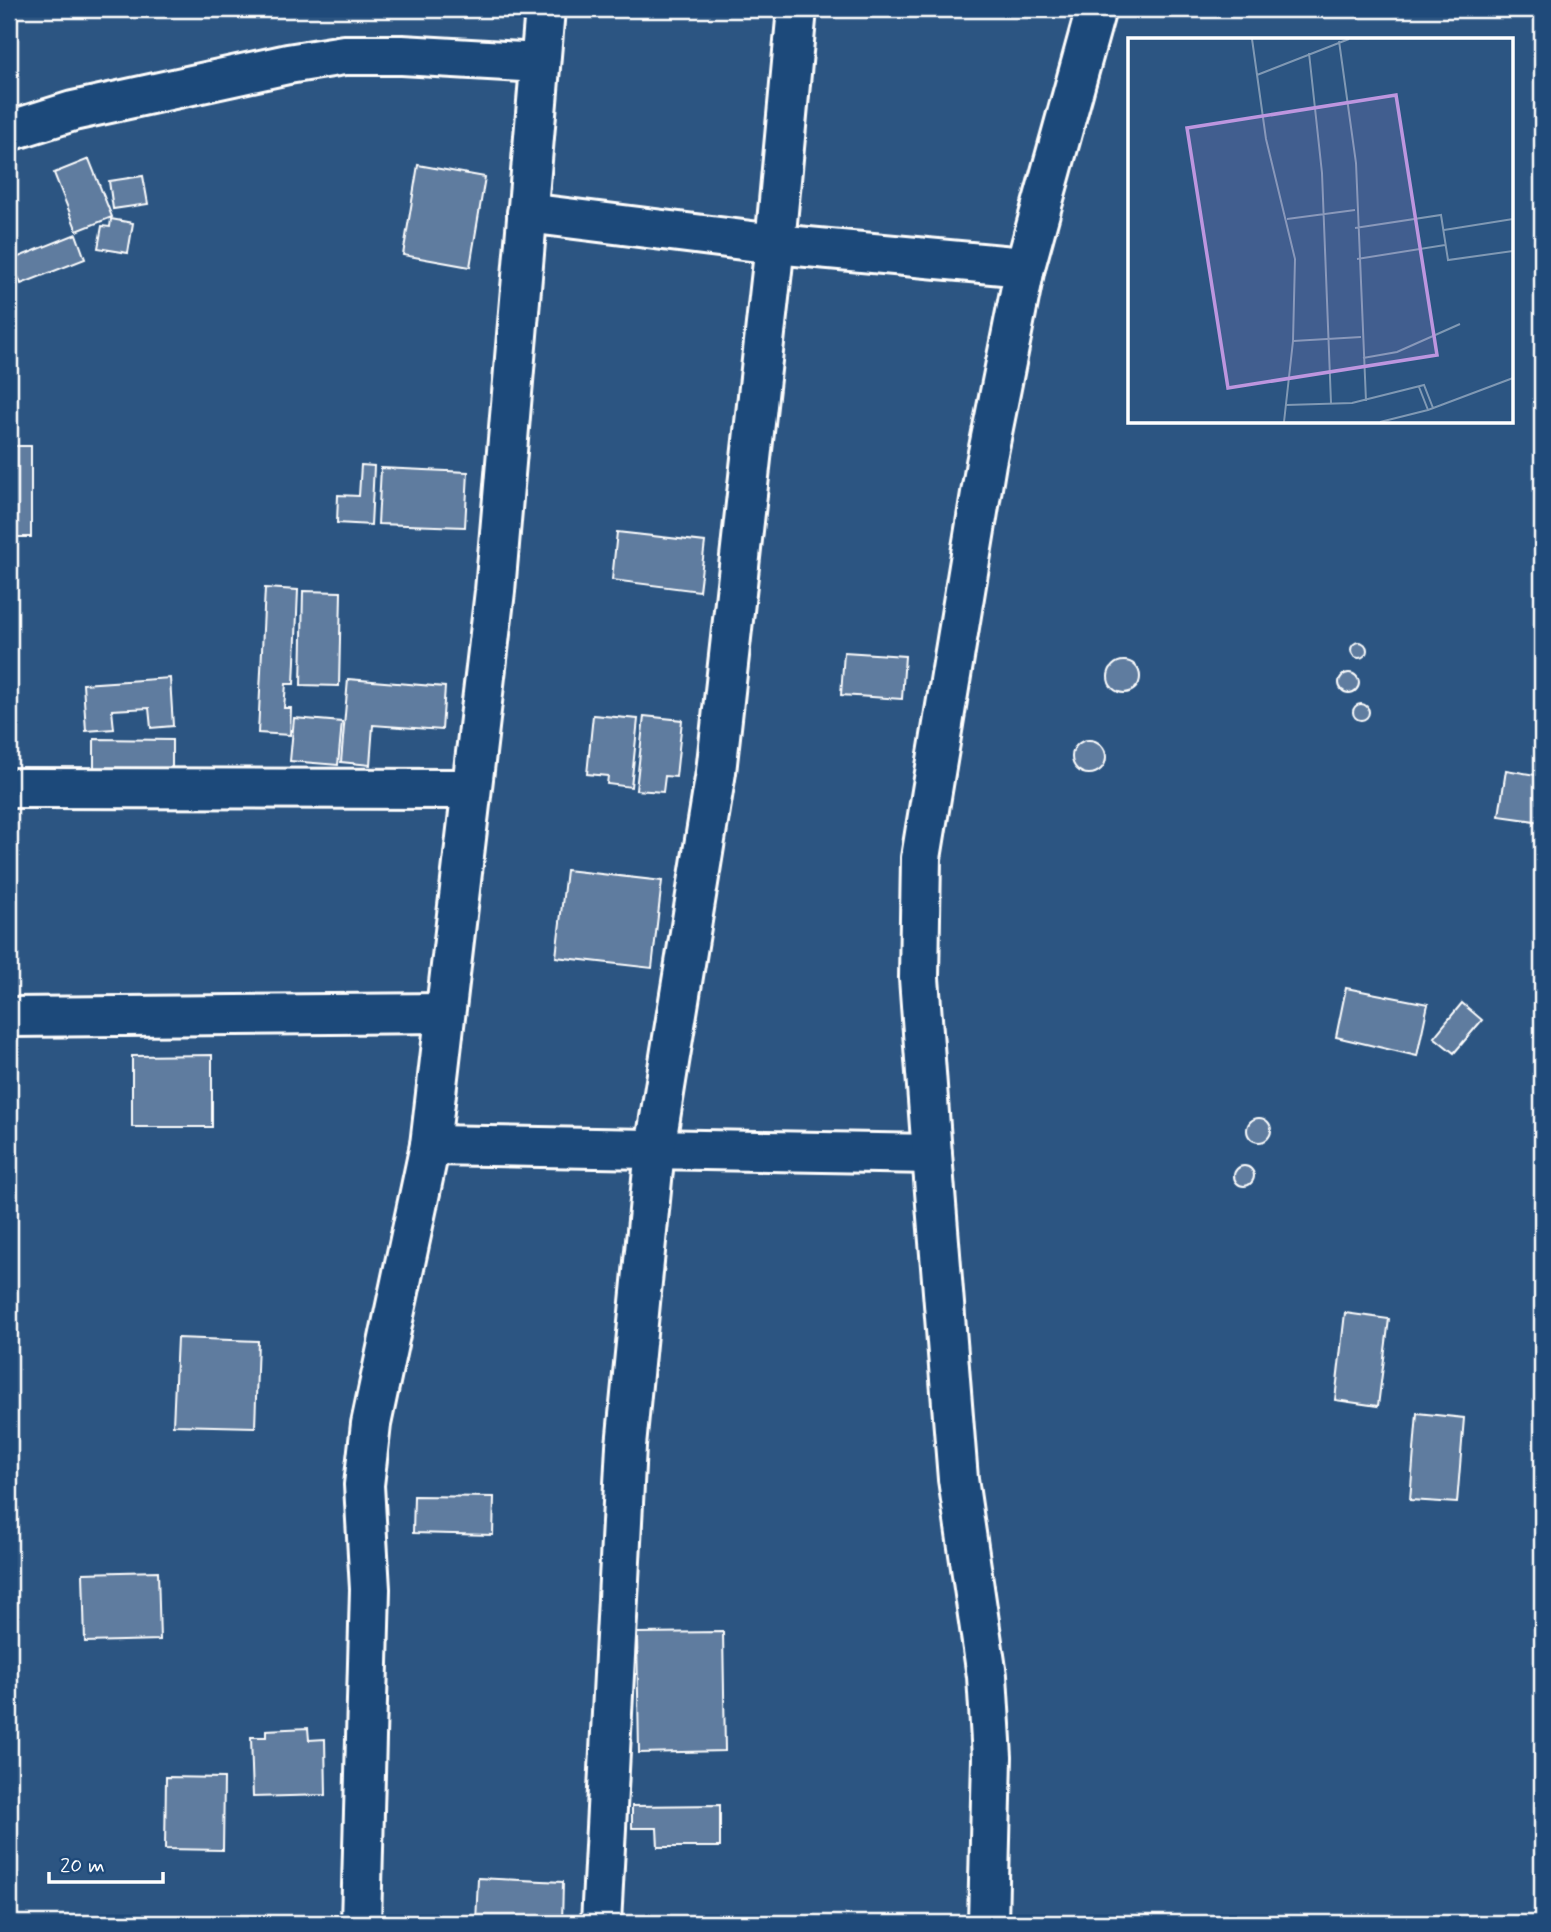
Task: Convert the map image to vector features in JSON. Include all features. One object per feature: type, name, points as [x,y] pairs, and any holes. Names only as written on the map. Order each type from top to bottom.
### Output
[{"type":"street","points":[[361,1923],[370,1589],[364,1485],[371,1424],[430,1145],[495,591],[545,9]]},
{"type":"street","points":[[601,1923],[626,1446],[655,1149],[716,772],[775,244],[797,9]]},
{"type":"street","points":[[988,1923],[992,1757],[987,1676],[958,1479],[919,978],[921,858],[986,463],[1026,267],[1096,9]]},
{"type":"street","points":[[9,131],[73,111],[288,64],[344,55],[402,55],[540,63]]},
{"type":"street","points":[[527,213],[775,244],[1026,267]]},
{"type":"street","points":[[9,788],[471,789]]},
{"type":"street","points":[[9,1017],[445,1013]]},
{"type":"street","points":[[430,1145],[932,1154]]},
{"type":"building","points":[[89,159],[112,217],[77,231],[54,173]]},
{"type":"building","points":[[418,165],[485,177],[470,267],[403,255]]},
{"type":"building","points":[[143,176],[148,204],[113,209],[109,181]]},
{"type":"building","points":[[111,219],[133,223],[128,253],[98,248],[102,226],[110,227]]},
{"type":"building","points":[[76,234],[85,259],[21,284],[11,260]]},
{"type":"building","points":[[9,446],[31,446],[31,537],[9,537]]},
{"type":"building","points":[[361,465],[374,466],[371,525],[337,523],[338,495],[359,496]]},
{"type":"building","points":[[381,468],[468,472],[465,527],[378,524]]},
{"type":"building","points":[[617,532],[705,542],[699,591],[612,580]]},
{"type":"building","points":[[265,588],[298,590],[294,684],[286,684],[284,708],[291,708],[290,735],[258,733]]},
{"type":"building","points":[[303,591],[341,592],[339,686],[301,685]]},
{"type":"building","points":[[1359,642],[1365,644],[1365,656],[1359,658],[1353,656],[1351,650],[1353,644]]},
{"type":"building","points":[[844,652],[905,656],[902,699],[841,695]]},
{"type":"building","points":[[1124,661],[1135,666],[1140,677],[1135,688],[1124,693],[1113,688],[1108,677],[1113,666]]},
{"type":"building","points":[[1349,673],[1356,676],[1359,683],[1356,690],[1349,693],[1342,690],[1339,683],[1342,676]]},
{"type":"building","points":[[170,678],[173,726],[151,728],[149,708],[112,710],[114,729],[86,731],[83,684]]},
{"type":"building","points":[[348,679],[445,687],[442,730],[373,725],[370,765],[341,762]]},
{"type":"building","points":[[1361,704],[1367,706],[1367,718],[1361,720],[1355,718],[1353,712],[1355,706]]},
{"type":"building","points":[[593,715],[638,719],[631,787],[607,784],[608,776],[587,774]]},
{"type":"building","points":[[644,716],[682,720],[676,777],[665,776],[663,792],[636,790]]},
{"type":"building","points":[[294,718],[342,722],[338,765],[290,761]]},
{"type":"building","points":[[94,739],[172,740],[172,768],[94,768]]},
{"type":"building","points":[[1089,740],[1101,745],[1106,757],[1101,769],[1089,774],[1077,769],[1072,757],[1077,745]]},
{"type":"building","points":[[1506,770],[1542,776],[1542,822],[1499,816]]},
{"type":"building","points":[[566,870],[662,881],[652,968],[556,957]]},
{"type":"building","points":[[1346,988],[1428,1004],[1417,1056],[1336,1037]]},
{"type":"building","points":[[1462,1003],[1482,1020],[1454,1053],[1434,1037]]},
{"type":"building","points":[[212,1055],[212,1127],[132,1127],[132,1056]]},
{"type":"building","points":[[1259,1118],[1267,1122],[1271,1130],[1267,1138],[1259,1142],[1251,1138],[1247,1130],[1251,1122]]},
{"type":"building","points":[[1244,1166],[1251,1169],[1254,1176],[1251,1183],[1244,1186],[1237,1183],[1234,1176],[1237,1169]]},
{"type":"building","points":[[1345,1313],[1389,1319],[1378,1406],[1335,1400]]},
{"type":"building","points":[[177,1338],[258,1341],[255,1427],[173,1425]]},
{"type":"building","points":[[1417,1413],[1464,1418],[1457,1503],[1410,1500]]},
{"type":"building","points":[[414,1496],[494,1497],[493,1535],[413,1533]]},
{"type":"building","points":[[158,1571],[160,1640],[85,1642],[83,1573]]},
{"type":"building","points":[[723,1632],[725,1751],[639,1753],[637,1633]]},
{"type":"building","points":[[308,1728],[309,1740],[325,1739],[326,1795],[253,1797],[251,1737],[266,1737],[266,1730]]},
{"type":"building","points":[[166,1777],[224,1778],[223,1850],[165,1849]]},
{"type":"building","points":[[720,1805],[720,1847],[658,1847],[657,1828],[632,1828],[632,1806]]},
{"type":"building","points":[[478,1878],[563,1882],[562,1923],[476,1923]]}]
